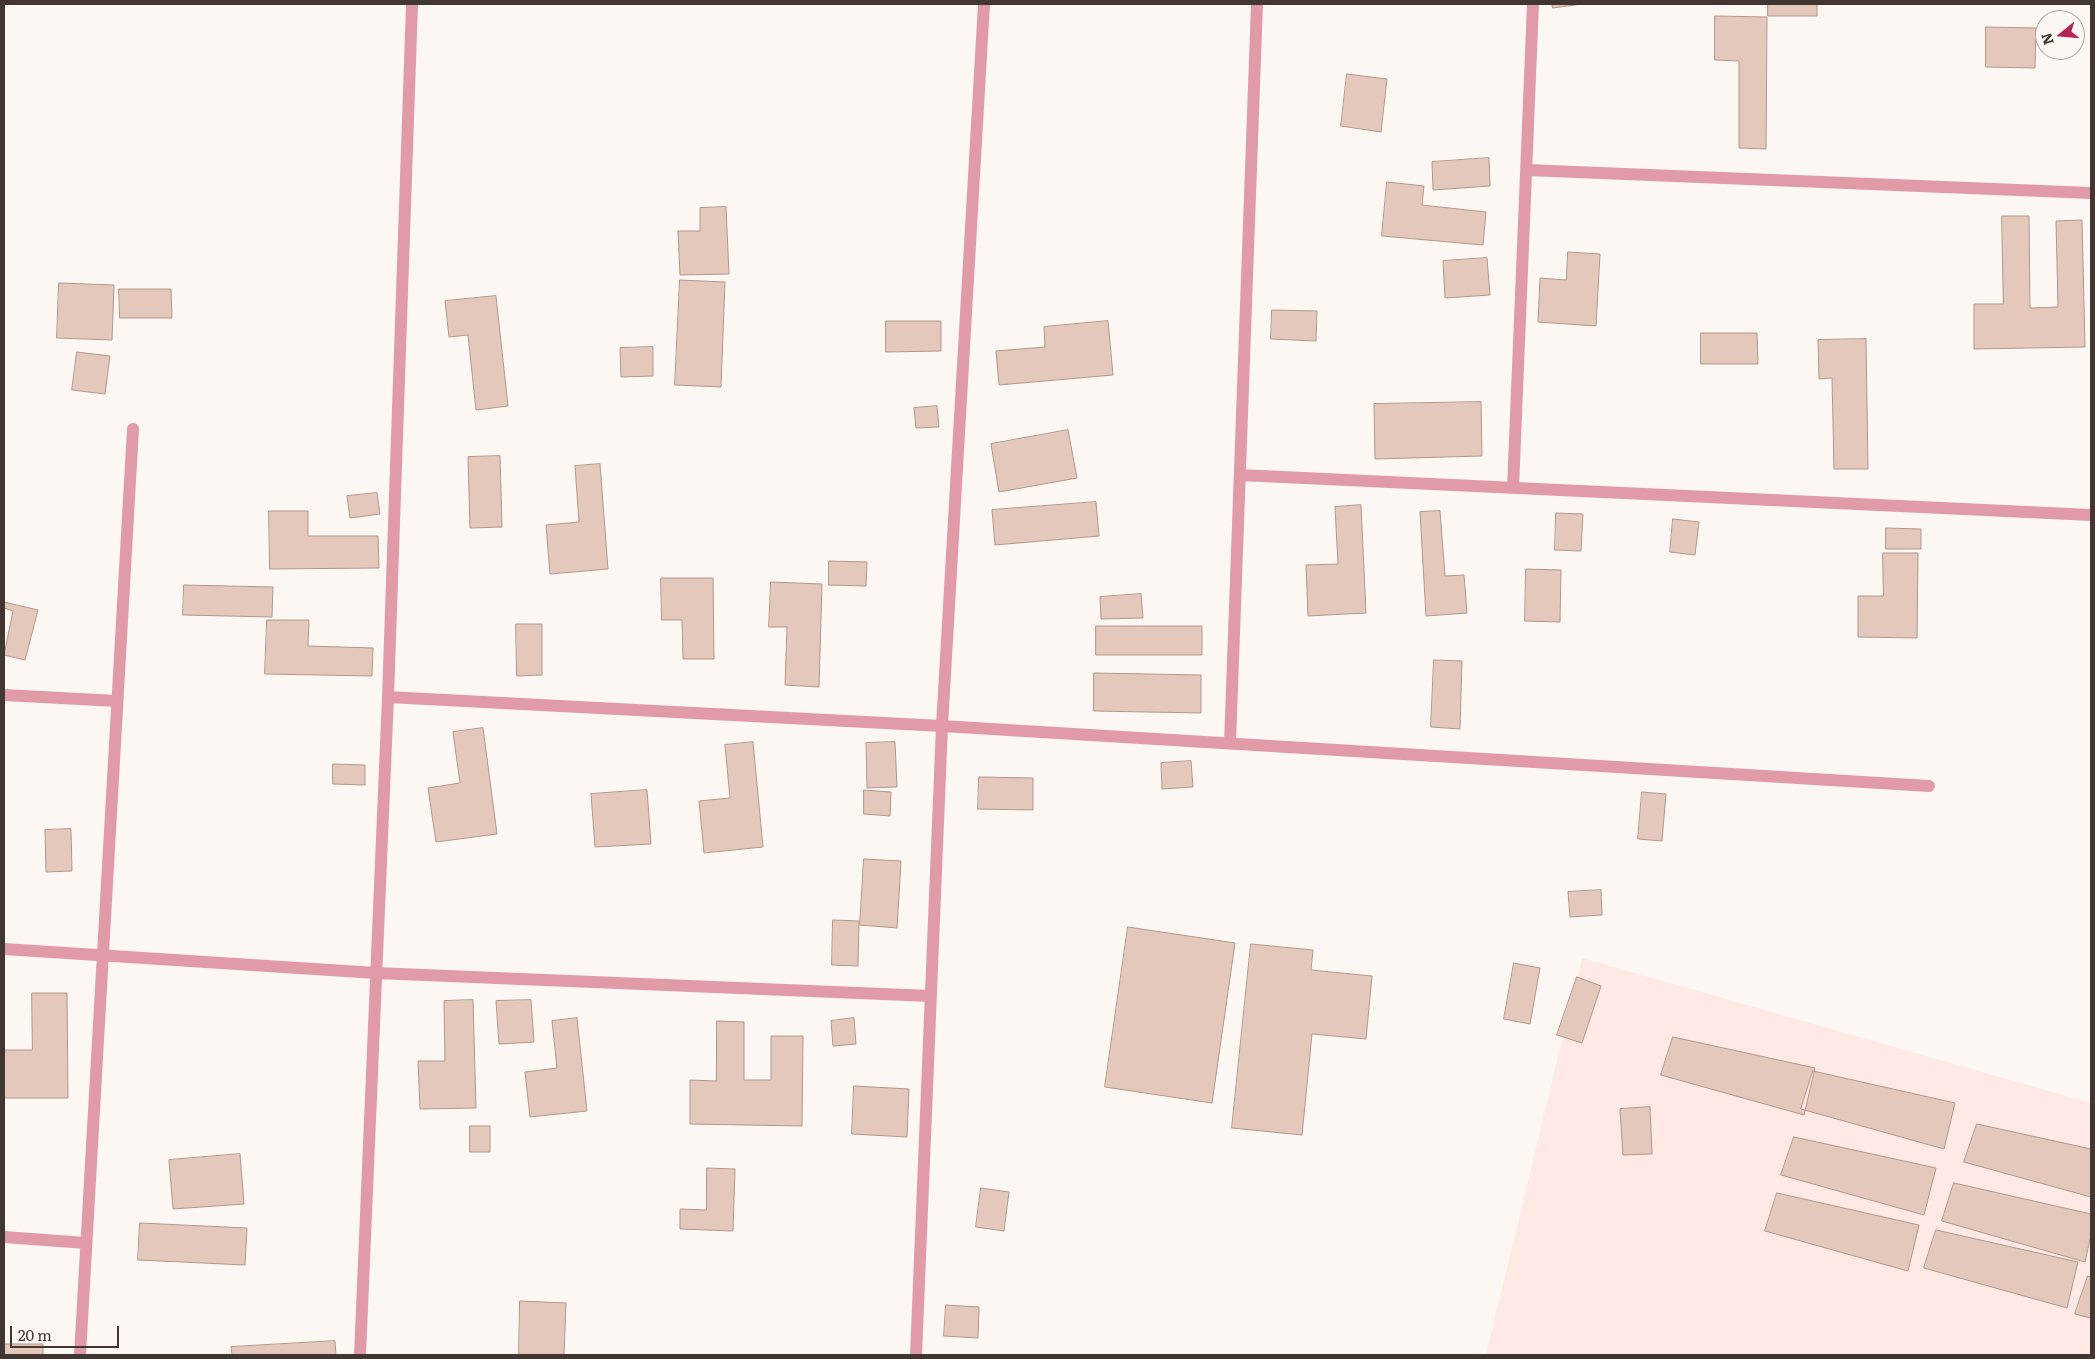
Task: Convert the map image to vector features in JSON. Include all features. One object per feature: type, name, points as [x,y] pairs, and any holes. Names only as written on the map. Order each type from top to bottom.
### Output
[{"type":"street","points":[[360,1355],[388,697],[412,4]]},
{"type":"street","points":[[916,1355],[942,726],[984,4]]},
{"type":"street","points":[[1230,743],[1257,4]]},
{"type":"street","points":[[1513,488],[1533,4]]},
{"type":"street","points":[[1527,170],[2091,193]]},
{"type":"street","points":[[80,1355],[133,430]]},
{"type":"street","points":[[1240,475],[2091,515]]},
{"type":"street","points":[[4,695],[117,701]]},
{"type":"street","points":[[388,697],[942,726],[1929,786]]},
{"type":"street","points":[[4,950],[376,973],[931,996]]},
{"type":"street","points":[[4,1237],[86,1243]]},
{"type":"shaded area","points":[[1582,958],[2091,1103],[2091,1355],[1486,1355]]},
{"type":"building","points":[[1552,4],[1582,4],[1553,8]]},
{"type":"building","points":[[1768,4],[1817,4],[1817,16],[1768,16]]},
{"type":"building","points":[[1715,16],[1767,17],[1766,149],[1739,148],[1739,61],[1715,60]]},
{"type":"building","points":[[1986,27],[2035,28],[2035,68],[1986,67]]},
{"type":"building","points":[[1347,74],[1387,79],[1381,132],[1341,126]]},
{"type":"building","points":[[1489,158],[1490,186],[1433,190],[1432,162]]},
{"type":"building","points":[[1387,182],[1424,186],[1422,205],[1486,212],[1483,245],[1382,236]]},
{"type":"building","points":[[726,207],[729,274],[680,275],[678,231],[700,231],[700,208]]},
{"type":"building","points":[[2002,216],[2029,216],[2030,308],[2058,307],[2056,221],[2082,220],[2085,347],[1974,349],[1974,304],[2003,304]]},
{"type":"building","points":[[1568,252],[1600,254],[1596,326],[1538,322],[1540,278],[1566,280]]},
{"type":"building","points":[[1487,258],[1490,295],[1445,298],[1443,261]]},
{"type":"building","points":[[680,280],[725,282],[721,387],[675,385]]},
{"type":"building","points":[[59,283],[114,285],[112,340],[57,338]]},
{"type":"building","points":[[119,289],[171,289],[172,318],[120,318]]},
{"type":"building","points":[[496,296],[508,406],[476,410],[468,335],[449,337],[445,301]]},
{"type":"building","points":[[1272,310],[1317,311],[1316,341],[1271,339]]},
{"type":"building","points":[[886,321],[941,321],[941,351],[886,352]]},
{"type":"building","points":[[1108,321],[1113,375],[999,385],[996,351],[1045,347],[1044,327]]},
{"type":"building","points":[[1701,333],[1757,333],[1758,364],[1701,364]]},
{"type":"building","points":[[1866,339],[1868,469],[1834,469],[1832,378],[1819,379],[1818,340]]},
{"type":"building","points":[[653,347],[653,376],[621,377],[620,348]]},
{"type":"building","points":[[77,352],[110,356],[105,394],[72,390]]},
{"type":"building","points":[[1481,402],[1482,456],[1375,459],[1374,404]]},
{"type":"building","points":[[937,406],[939,427],[916,428],[914,408]]},
{"type":"building","points":[[1068,430],[1077,478],[999,492],[991,444]]},
{"type":"building","points":[[500,456],[502,527],[470,528],[468,457]]},
{"type":"building","points":[[600,464],[608,569],[550,574],[546,525],[579,522],[575,466]]},
{"type":"building","points":[[377,493],[380,514],[350,518],[347,496]]},
{"type":"building","points":[[1096,502],[1099,536],[995,545],[992,510]]},
{"type":"building","points":[[1361,505],[1366,613],[1308,616],[1306,565],[1338,564],[1335,507]]},
{"type":"building","points":[[269,511],[308,511],[308,536],[378,536],[379,568],[270,569]]},
{"type":"building","points":[[1440,511],[1445,576],[1464,575],[1467,613],[1426,616],[1420,512]]},
{"type":"building","points":[[1556,513],[1583,514],[1581,551],[1555,550]]},
{"type":"building","points":[[1673,519],[1699,522],[1695,555],[1670,552]]},
{"type":"building","points":[[1886,528],[1921,529],[1921,549],[1886,549]]},
{"type":"building","points":[[1883,553],[1918,553],[1917,638],[1858,637],[1858,596],[1883,596]]},
{"type":"building","points":[[829,561],[867,562],[866,586],[829,585]]},
{"type":"building","points":[[1526,569],[1561,570],[1560,622],[1525,621]]},
{"type":"building","points":[[661,578],[713,578],[714,659],[683,659],[682,620],[662,620]]},
{"type":"building","points":[[771,582],[822,584],[819,687],[785,685],[787,627],[769,627]]},
{"type":"building","points":[[184,585],[273,587],[272,617],[183,615]]},
{"type":"building","points":[[1141,594],[1143,618],[1101,619],[1100,597]]},
{"type":"building","points":[[4,602],[38,610],[25,660],[4,655],[13,611],[4,608]]},
{"type":"building","points":[[267,620],[309,620],[308,646],[373,648],[372,676],[265,674]]},
{"type":"building","points":[[516,624],[542,624],[542,675],[517,676]]},
{"type":"building","points":[[1096,626],[1202,626],[1202,655],[1096,655]]},
{"type":"building","points":[[1434,660],[1462,661],[1460,729],[1431,727]]},
{"type":"building","points":[[1094,673],[1201,675],[1201,713],[1094,711]]},
{"type":"building","points":[[483,728],[497,834],[436,842],[428,788],[460,783],[453,732]]},
{"type":"building","points":[[753,742],[763,847],[704,853],[699,801],[730,798],[725,745]]},
{"type":"building","points":[[895,742],[897,787],[867,788],[866,743]]},
{"type":"building","points":[[1191,761],[1193,787],[1162,789],[1161,763]]},
{"type":"building","points":[[333,764],[365,765],[365,785],[333,784]]},
{"type":"building","points":[[979,777],[1033,778],[1033,810],[978,809]]},
{"type":"building","points":[[647,790],[651,844],[595,847],[591,794]]},
{"type":"building","points":[[864,790],[891,792],[890,816],[864,814]]},
{"type":"building","points":[[1642,792],[1666,794],[1662,841],[1638,839]]},
{"type":"building","points":[[71,829],[72,871],[46,872],[45,830]]},
{"type":"building","points":[[864,859],[901,861],[897,928],[860,925]]},
{"type":"building","points":[[1601,890],[1602,915],[1570,917],[1568,892]]},
{"type":"building","points":[[833,920],[859,921],[858,966],[832,965]]},
{"type":"building","points":[[1128,927],[1235,943],[1212,1103],[1105,1087]]},
{"type":"building","points":[[1251,944],[1313,950],[1311,970],[1372,976],[1366,1039],[1312,1034],[1302,1135],[1232,1128]]},
{"type":"building","points":[[1514,963],[1540,968],[1530,1024],[1504,1019]]},
{"type":"building","points":[[1577,977],[1601,986],[1582,1043],[1557,1035]]},
{"type":"building","points":[[32,993],[67,993],[68,1098],[4,1098],[4,1050],[32,1050]]},
{"type":"building","points":[[473,1000],[476,1108],[420,1109],[418,1061],[445,1061],[444,1001]]},
{"type":"building","points":[[531,1000],[534,1042],[499,1044],[496,1001]]},
{"type":"building","points":[[577,1018],[587,1111],[530,1117],[525,1072],[557,1068],[552,1021]]},
{"type":"building","points":[[854,1018],[856,1044],[833,1046],[831,1021]]},
{"type":"building","points":[[717,1021],[744,1022],[744,1080],[771,1080],[771,1036],[803,1036],[802,1126],[690,1124],[690,1080],[716,1081]]},
{"type":"building","points":[[1673,1037],[1815,1068],[1804,1115],[1661,1075]]},
{"type":"building","points":[[1813,1071],[1955,1103],[1944,1149],[1801,1109]]},
{"type":"building","points":[[854,1086],[909,1089],[907,1137],[852,1134]]},
{"type":"building","points":[[1650,1107],[1652,1154],[1623,1155],[1620,1109]]},
{"type":"building","points":[[1977,1124],[2091,1149],[2091,1197],[1964,1162]]},
{"type":"building","points":[[470,1126],[490,1126],[490,1152],[470,1152]]},
{"type":"building","points":[[1794,1137],[1936,1168],[1924,1215],[1781,1175]]},
{"type":"building","points":[[240,1154],[244,1204],[173,1209],[169,1160]]},
{"type":"building","points":[[707,1168],[735,1169],[733,1231],[680,1229],[680,1209],[706,1210]]},
{"type":"building","points":[[1954,1183],[2091,1214],[2091,1235],[2085,1262],[1942,1221]]},
{"type":"building","points":[[981,1188],[1009,1192],[1004,1231],[976,1227]]},
{"type":"building","points":[[1777,1193],[1919,1225],[1908,1271],[1765,1231]]},
{"type":"building","points":[[140,1223],[247,1228],[245,1265],[138,1260]]},
{"type":"building","points":[[1936,1230],[2078,1262],[2067,1308],[1924,1268]]},
{"type":"building","points":[[2088,1276],[2091,1277],[2091,1318],[2075,1314]]},
{"type":"building","points":[[520,1301],[566,1303],[564,1355],[519,1355]]},
{"type":"building","points":[[946,1305],[979,1307],[978,1338],[944,1336]]},
{"type":"building","points":[[335,1341],[336,1355],[232,1355],[231,1347]]},
{"type":"building","points":[[4,1344],[43,1344],[43,1355],[4,1355]]}]
